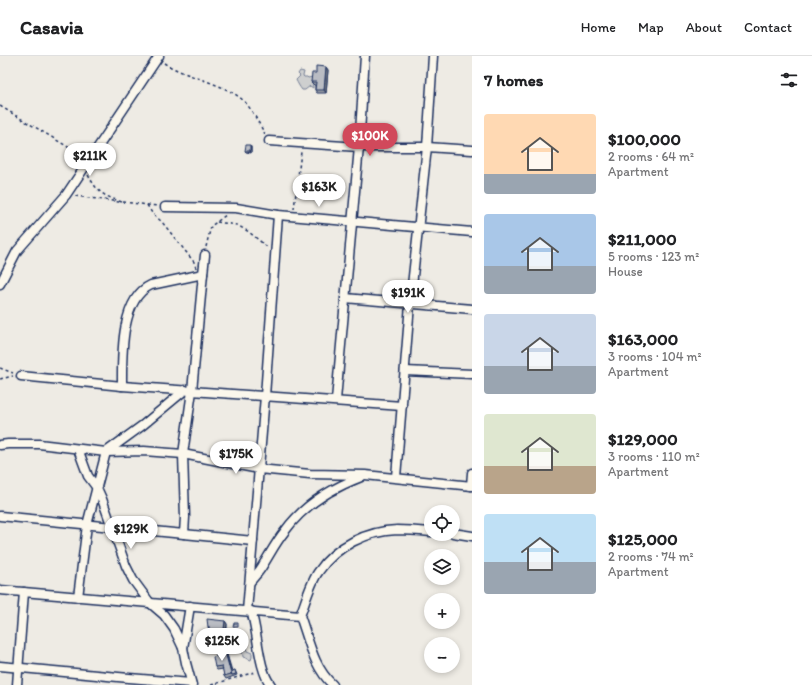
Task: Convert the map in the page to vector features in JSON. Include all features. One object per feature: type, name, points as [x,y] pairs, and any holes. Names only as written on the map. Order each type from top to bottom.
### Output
[{"type":"street","points":[[336,400],[353,220],[365,56]]},
{"type":"street","points":[[396,477],[433,56]]},
{"type":"street","points":[[0,284],[17,251],[66,195],[159,57]]},
{"type":"street","points":[[269,141],[359,147],[426,147],[472,150]]},
{"type":"street","points":[[165,207],[236,208],[278,215],[353,220],[472,232]]},
{"type":"street","points":[[270,685],[263,669],[256,632],[249,611],[278,215]]},
{"type":"street","points":[[184,534],[185,517],[183,454],[200,274],[205,255]]},
{"type":"street","points":[[122,386],[122,351],[124,335],[127,319],[134,301],[145,288],[151,285],[200,274]]},
{"type":"street","points":[[345,298],[472,309]]},
{"type":"street","points":[[405,371],[472,374]]},
{"type":"street","points":[[21,376],[122,386],[336,400],[402,406]]},
{"type":"street","points":[[78,597],[87,525],[106,452],[131,435],[188,391]]},
{"type":"street","points":[[0,445],[39,444],[106,452],[144,451],[183,454],[259,469],[310,474],[396,477],[471,486],[472,473]]},
{"type":"street","points":[[0,666],[192,684],[183,648],[174,628],[150,603],[133,580],[126,566],[113,527],[97,488],[88,476],[78,449]]},
{"type":"street","points":[[250,583],[263,566],[271,551],[286,530],[303,512],[324,494],[342,484],[365,475]]},
{"type":"street","points":[[0,516],[253,542]]},
{"type":"street","points":[[333,685],[321,672],[314,657],[300,616],[318,572],[332,555],[349,543],[378,532],[397,530],[424,532]]},
{"type":"street","points":[[460,534],[472,536]]},
{"type":"street","points":[[0,590],[300,616]]},
{"type":"street","points":[[17,685],[24,592]]},
{"type":"street","points":[[183,648],[190,606]]},
{"type":"path","points":[[159,57],[166,64],[227,91],[243,101],[248,106],[269,141]]},
{"type":"path","points":[[0,106],[73,150],[81,158],[84,167],[96,189],[103,196],[122,202]]},
{"type":"path","points":[[294,216],[303,144]]},
{"type":"path","points":[[66,195],[165,207]]},
{"type":"path","points":[[147,205],[152,213],[162,222],[194,262],[200,274]]},
{"type":"path","points":[[205,255],[210,228],[236,208]]},
{"type":"path","points":[[217,222],[237,225],[275,251]]},
{"type":"path","points":[[0,368],[21,376]]},
{"type":"path","points":[[0,379],[11,376],[21,376]]},
{"type":"path","points":[[211,685],[263,669]]},
{"type":"shaded area","points":[[300,71],[304,72],[304,77],[312,77],[313,88],[310,86],[305,90],[302,90],[296,80],[300,76],[298,74]]},
{"type":"shaded area","points":[[246,648],[247,651],[252,653],[251,660],[243,657],[242,650]]},
{"type":"building","points":[[316,66],[326,67],[324,90],[315,90],[316,82],[311,82],[312,73],[316,73]]},
{"type":"building","points":[[246,145],[250,145],[250,151],[245,151]]},
{"type":"building","points":[[207,619],[225,621],[224,629],[227,629],[227,634],[217,635],[217,632],[208,632],[209,626],[208,627]]},
{"type":"building","points":[[234,623],[238,623],[238,627],[233,627]]},
{"type":"building","points":[[217,635],[219,645],[216,645],[215,636]]},
{"type":"building","points":[[212,641],[213,645],[209,646],[208,642]]},
{"type":"building","points":[[224,648],[231,674],[224,676],[222,666],[215,667],[213,657],[219,655],[218,649]]},
{"type":"building","points":[[235,670],[236,674],[232,675],[231,672]]}]
